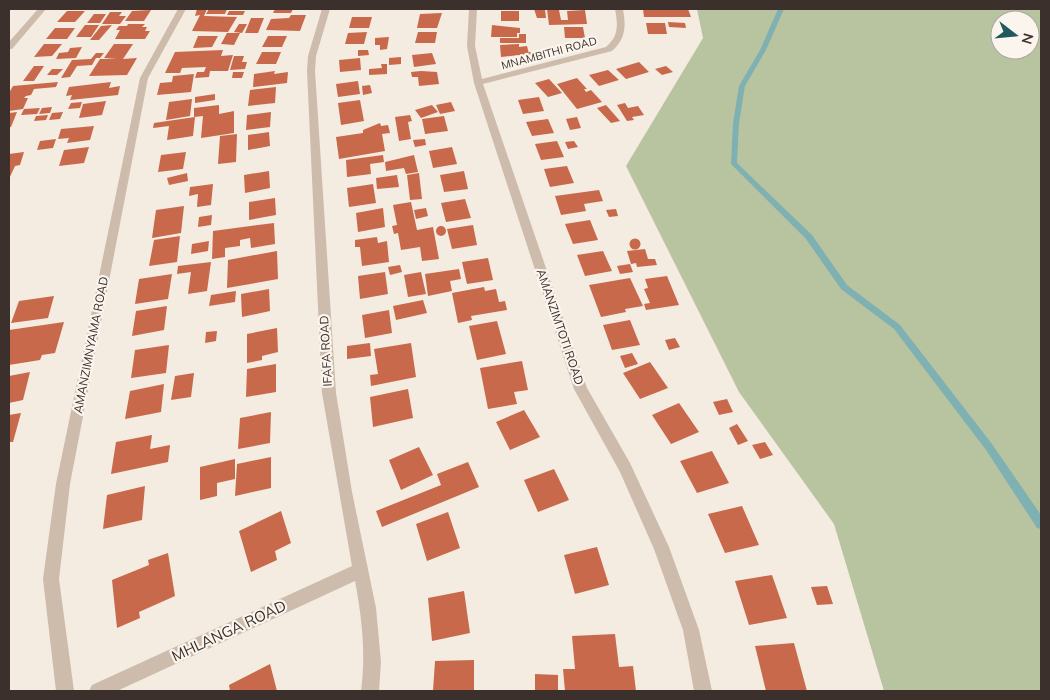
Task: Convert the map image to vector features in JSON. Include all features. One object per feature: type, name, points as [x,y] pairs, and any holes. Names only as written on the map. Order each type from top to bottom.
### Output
[{"type":"street","points":[[9,47],[42,9]]},
{"type":"street","name":"AMANZIMNYAMA ROAD","points":[[65,691],[52,579],[63,484],[144,78],[182,9]]},
{"type":"street","name":"IFAFA ROAD","points":[[326,9],[312,56],[311,71],[329,392],[368,608],[373,662],[370,691]]},
{"type":"street","name":"AMANZIMTOTI ROAD","points":[[473,9],[471,46],[478,83],[581,389],[625,468],[661,547],[691,630],[703,691]]},
{"type":"street","name":"MNAMBITHI ROAD","points":[[478,83],[609,49],[617,42],[623,30],[619,9]]},
{"type":"street","name":"MHLANGA ROAD","points":[[98,691],[360,570]]},
{"type":"green space","points":[[697,9],[1041,9],[1041,691],[884,691],[834,524],[739,392],[626,166],[703,38]]},
{"type":"building","points":[[197,9],[207,9],[204,16],[237,17],[228,32],[192,31],[200,15],[195,16]]},
{"type":"building","points":[[209,9],[227,9],[225,14],[206,14]]},
{"type":"building","points":[[275,9],[293,9],[291,13],[273,13]]},
{"type":"building","points":[[534,9],[545,9],[546,18],[537,18]]},
{"type":"building","points":[[547,9],[559,10],[561,20],[568,20],[567,11],[585,10],[587,24],[549,25]]},
{"type":"building","points":[[643,9],[688,9],[691,17],[644,17]]},
{"type":"building","points":[[151,10],[144,21],[125,21],[132,11]]},
{"type":"building","points":[[67,11],[85,11],[75,22],[57,22]]},
{"type":"building","points":[[229,11],[245,11],[243,15],[227,15]]},
{"type":"building","points":[[501,11],[519,11],[519,21],[501,21]]},
{"type":"building","points":[[110,12],[122,12],[119,16],[126,16],[120,24],[102,24]]},
{"type":"building","points":[[442,13],[437,28],[417,28],[420,14]]},
{"type":"building","points":[[94,14],[106,14],[100,23],[87,23]]},
{"type":"building","points":[[291,15],[306,15],[300,31],[266,30],[271,19],[289,18]]},
{"type":"building","points":[[352,17],[372,17],[369,28],[349,28]]},
{"type":"building","points":[[251,18],[264,18],[258,33],[245,33]]},
{"type":"building","points":[[668,22],[685,23],[686,28],[669,27]]},
{"type":"building","points":[[646,23],[665,23],[667,34],[648,34]]},
{"type":"building","points":[[128,24],[145,24],[142,27],[147,27],[145,31],[150,31],[145,39],[115,39],[120,30],[116,30],[119,26],[127,26]]},
{"type":"building","points":[[239,24],[247,24],[242,33],[234,32]]},
{"type":"building","points":[[85,25],[99,25],[91,37],[76,37]]},
{"type":"building","points":[[112,25],[99,40],[90,40],[101,26]]},
{"type":"building","points":[[492,25],[520,28],[520,33],[517,33],[517,37],[491,37]]},
{"type":"building","points":[[564,27],[583,27],[585,38],[565,38]]},
{"type":"building","points":[[55,28],[75,28],[67,39],[46,39]]},
{"type":"building","points":[[367,32],[364,44],[345,44],[348,33]]},
{"type":"building","points":[[418,32],[437,32],[435,43],[415,43]]},
{"type":"building","points":[[227,33],[240,33],[234,45],[221,44]]},
{"type":"building","points":[[519,34],[526,34],[526,43],[500,43],[500,38],[519,38]]},
{"type":"building","points":[[198,36],[218,36],[212,47],[193,48]]},
{"type":"building","points":[[268,36],[287,36],[282,47],[262,47]]},
{"type":"building","points":[[389,37],[387,49],[380,50],[380,45],[375,45],[375,38]]},
{"type":"building","points":[[44,44],[62,44],[52,56],[34,57]]},
{"type":"building","points":[[114,44],[133,44],[123,59],[137,58],[127,75],[89,76],[100,59],[117,59],[104,58]]},
{"type":"building","points":[[519,44],[519,47],[527,46],[529,54],[501,57],[500,45]]},
{"type":"building","points":[[82,47],[76,58],[56,59],[59,53],[68,52],[70,48]]},
{"type":"building","points":[[223,50],[221,56],[233,55],[228,71],[210,71],[209,77],[195,78],[197,72],[204,72],[206,67],[182,68],[180,73],[165,73],[175,52]]},
{"type":"building","points":[[358,50],[368,50],[369,55],[358,56]]},
{"type":"building","points":[[262,52],[281,52],[276,64],[256,64]]},
{"type":"building","points":[[529,52],[540,52],[541,58],[530,58]]},
{"type":"building","points":[[96,53],[104,53],[100,58],[96,58],[92,65],[77,66],[70,77],[61,78],[72,60],[91,59]]},
{"type":"building","points":[[432,53],[436,64],[414,67],[412,55]]},
{"type":"building","points":[[234,56],[244,56],[242,62],[247,62],[245,69],[230,70]]},
{"type":"building","points":[[401,57],[401,64],[389,65],[389,58]]},
{"type":"building","points":[[360,58],[361,70],[340,72],[339,60]]},
{"type":"building","points":[[639,62],[649,72],[626,79],[616,69]]},
{"type":"building","points":[[381,64],[387,64],[387,74],[369,75],[369,69],[382,68]]},
{"type":"building","points":[[34,66],[44,66],[34,81],[23,81]]},
{"type":"building","points":[[666,66],[673,72],[662,75],[655,69]]},
{"type":"building","points":[[52,69],[63,69],[57,75],[47,75]]},
{"type":"building","points":[[608,70],[619,80],[599,86],[589,75]]},
{"type":"building","points":[[275,71],[274,74],[288,72],[287,83],[253,87],[254,74]]},
{"type":"building","points":[[233,72],[244,72],[242,78],[232,78]]},
{"type":"building","points":[[411,72],[437,72],[439,84],[419,86],[418,77],[412,77]]},
{"type":"building","points":[[194,74],[191,92],[157,95],[160,83],[172,82],[173,76]]},
{"type":"building","points":[[577,78],[587,89],[584,89],[586,92],[591,90],[602,102],[577,109],[557,84]]},
{"type":"building","points":[[549,79],[562,93],[548,97],[535,83]]},
{"type":"building","points":[[358,81],[360,94],[338,97],[336,84]]},
{"type":"building","points":[[58,82],[56,87],[34,89],[31,95],[24,98],[28,98],[23,109],[9,111],[9,93],[13,86]]},
{"type":"building","points":[[111,82],[109,88],[120,86],[118,95],[70,100],[72,95],[66,96],[69,87]]},
{"type":"building","points":[[370,85],[372,93],[363,95],[362,86]]},
{"type":"building","points":[[276,87],[275,103],[248,106],[250,90]]},
{"type":"building","points":[[215,94],[215,100],[195,103],[195,97]]},
{"type":"building","points":[[539,97],[544,111],[523,114],[518,100]]},
{"type":"building","points":[[192,99],[190,116],[166,120],[169,102]]},
{"type":"building","points":[[360,100],[364,121],[341,125],[338,103]]},
{"type":"building","points":[[106,101],[102,115],[79,118],[83,104]]},
{"type":"building","points":[[82,102],[80,108],[68,109],[71,103]]},
{"type":"building","points":[[451,102],[455,111],[440,114],[436,105]]},
{"type":"building","points":[[625,103],[628,108],[638,106],[644,115],[632,117],[634,120],[627,121],[617,105]]},
{"type":"building","points":[[219,105],[219,114],[234,111],[234,133],[201,138],[203,116],[194,117],[194,108]]},
{"type":"building","points":[[432,105],[438,112],[421,118],[415,110]]},
{"type":"building","points":[[606,105],[620,121],[611,123],[597,108]]},
{"type":"building","points":[[52,107],[50,113],[39,114],[42,108]]},
{"type":"building","points":[[40,108],[37,114],[21,115],[24,109]]},
{"type":"building","points":[[17,112],[11,127],[9,127],[9,113]]},
{"type":"building","points":[[63,112],[60,119],[49,120],[52,113]]},
{"type":"building","points":[[271,112],[270,127],[246,130],[247,115]]},
{"type":"building","points":[[48,115],[46,120],[34,121],[36,116]]},
{"type":"building","points":[[410,115],[412,121],[408,122],[411,139],[399,141],[395,117]]},
{"type":"building","points":[[444,116],[448,131],[425,134],[422,119]]},
{"type":"building","points":[[195,117],[193,136],[167,140],[169,126],[153,128],[154,123]]},
{"type":"building","points":[[577,117],[581,128],[570,130],[566,119]]},
{"type":"building","points":[[548,119],[554,133],[532,136],[526,122]]},
{"type":"building","points":[[380,123],[381,126],[388,125],[390,133],[382,134],[385,151],[339,159],[336,137],[363,133],[363,130]]},
{"type":"building","points":[[94,126],[90,140],[67,143],[69,138],[58,139],[61,129]]},
{"type":"building","points":[[269,132],[270,146],[248,150],[248,135]]},
{"type":"building","points":[[237,134],[236,162],[218,164],[220,136]]},
{"type":"building","points":[[56,139],[53,148],[37,150],[40,141]]},
{"type":"building","points":[[425,139],[426,145],[415,147],[413,140]]},
{"type":"building","points":[[557,141],[564,157],[541,160],[535,144]]},
{"type":"building","points":[[574,141],[578,147],[568,149],[565,142]]},
{"type":"building","points":[[89,147],[84,163],[59,166],[64,150]]},
{"type":"building","points":[[452,147],[457,164],[433,168],[429,151]]},
{"type":"building","points":[[24,152],[20,165],[15,166],[9,179],[9,154]]},
{"type":"building","points":[[186,152],[183,169],[158,172],[161,155]]},
{"type":"building","points":[[383,155],[384,162],[370,164],[371,174],[347,177],[346,160]]},
{"type":"building","points":[[414,155],[418,172],[406,174],[404,168],[386,171],[385,162]]},
{"type":"building","points":[[567,166],[574,183],[550,187],[544,169]]},
{"type":"building","points":[[269,171],[270,188],[245,193],[244,175]]},
{"type":"building","points":[[464,171],[468,189],[444,192],[440,175]]},
{"type":"building","points":[[187,173],[188,181],[169,185],[167,178]]},
{"type":"building","points":[[419,173],[422,199],[410,200],[407,175]]},
{"type":"building","points":[[397,175],[399,187],[377,189],[376,178]]},
{"type":"building","points":[[213,184],[211,205],[197,207],[198,194],[189,196],[190,187]]},
{"type":"building","points":[[373,184],[376,203],[349,207],[347,188]]},
{"type":"building","points":[[599,190],[603,201],[584,204],[586,211],[561,215],[555,196]]},
{"type":"building","points":[[275,198],[276,215],[249,220],[249,202]]},
{"type":"building","points":[[465,199],[471,218],[446,222],[441,203]]},
{"type":"building","points":[[411,202],[417,230],[433,227],[439,259],[422,261],[420,247],[401,250],[398,233],[394,234],[392,226],[397,225],[393,205]]},
{"type":"building","points":[[184,206],[181,233],[152,238],[156,210]]},
{"type":"building","points":[[383,208],[385,227],[358,232],[356,213]]},
{"type":"building","points":[[426,208],[428,216],[416,219],[414,210]]},
{"type":"building","points":[[616,209],[618,216],[609,217],[606,210]]},
{"type":"building","points":[[212,215],[211,225],[198,227],[199,217]]},
{"type":"building","points":[[590,220],[598,240],[573,244],[565,224]]},
{"type":"building","points":[[274,223],[275,244],[251,248],[250,238],[240,240],[240,246],[225,248],[225,257],[212,259],[213,231]]},
{"type":"building","points":[[473,225],[477,245],[452,249],[447,229]]},
{"type":"building","points":[[441,226],[446,231],[441,236],[436,231]]},
{"type":"building","points":[[180,236],[177,262],[149,266],[154,240]]},
{"type":"building","points":[[377,237],[378,243],[387,241],[389,262],[362,266],[360,247],[355,247],[355,240]]},
{"type":"building","points":[[635,238],[641,244],[635,250],[629,244]]},
{"type":"building","points":[[209,241],[208,251],[191,254],[192,244]]},
{"type":"building","points":[[645,249],[648,259],[655,259],[657,265],[637,267],[636,263],[631,264],[627,251]]},
{"type":"building","points":[[277,251],[278,279],[227,288],[228,260]]},
{"type":"building","points":[[603,251],[612,271],[585,276],[577,255]]},
{"type":"building","points":[[488,258],[493,280],[467,284],[462,262]]},
{"type":"building","points":[[211,262],[207,291],[188,294],[191,272],[177,274],[178,266]]},
{"type":"building","points":[[630,264],[633,272],[620,274],[617,266]]},
{"type":"building","points":[[400,265],[402,272],[390,275],[388,267]]},
{"type":"building","points":[[459,269],[461,279],[450,281],[452,291],[428,296],[425,274]]},
{"type":"building","points":[[385,272],[388,294],[360,299],[358,276]]},
{"type":"building","points":[[421,272],[426,294],[408,297],[404,275]]},
{"type":"building","points":[[172,274],[168,299],[135,304],[139,279]]},
{"type":"building","points":[[667,276],[679,305],[646,310],[644,304],[650,303],[644,289],[648,288],[645,279]]},
{"type":"building","points":[[630,278],[643,306],[625,309],[626,312],[601,317],[589,285]]},
{"type":"building","points":[[484,287],[485,291],[496,289],[499,302],[505,301],[507,310],[471,316],[472,320],[458,323],[452,293]]},
{"type":"building","points":[[269,289],[270,311],[242,317],[241,294]]},
{"type":"building","points":[[236,291],[235,302],[209,306],[211,295]]},
{"type":"building","points":[[54,296],[48,318],[11,323],[19,301]]},
{"type":"building","points":[[423,300],[427,313],[396,320],[393,306]]},
{"type":"building","points":[[167,306],[164,330],[132,336],[136,311]]},
{"type":"building","points":[[389,310],[392,333],[365,338],[362,315]]},
{"type":"building","points":[[630,320],[640,345],[612,350],[603,325]]},
{"type":"building","points":[[497,321],[506,354],[477,360],[469,326]]},
{"type":"building","points":[[64,322],[55,353],[42,355],[40,360],[9,365],[9,330]]},
{"type":"building","points":[[277,328],[278,352],[262,356],[262,360],[247,363],[247,334]]},
{"type":"building","points":[[217,331],[216,341],[205,343],[206,332]]},
{"type":"building","points":[[675,338],[680,347],[669,350],[665,340]]},
{"type":"building","points":[[370,343],[371,356],[347,359],[347,346]]},
{"type":"building","points":[[411,343],[416,377],[371,386],[370,375],[378,374],[374,349]]},
{"type":"building","points":[[169,345],[166,373],[131,378],[135,350]]},
{"type":"building","points":[[632,353],[638,364],[625,368],[620,356]]},
{"type":"building","points":[[522,361],[528,390],[514,392],[517,404],[488,409],[480,368]]},
{"type":"building","points":[[650,362],[668,388],[640,399],[623,373]]},
{"type":"building","points":[[276,364],[276,392],[246,397],[247,369]]},
{"type":"building","points":[[30,372],[23,400],[9,403],[9,376]]},
{"type":"building","points":[[194,373],[191,397],[171,400],[175,376]]},
{"type":"building","points":[[164,384],[161,412],[125,419],[130,391]]},
{"type":"building","points":[[408,389],[413,418],[373,427],[370,397]]},
{"type":"building","points":[[727,399],[733,412],[719,415],[713,402]]},
{"type":"building","points":[[679,403],[699,432],[671,444],[652,415]]},
{"type":"building","points":[[524,410],[540,437],[510,450],[496,422]]},
{"type":"building","points":[[271,412],[270,443],[238,449],[240,418]]},
{"type":"building","points":[[21,413],[13,442],[9,442],[9,415]]},
{"type":"building","points":[[737,424],[748,441],[738,445],[729,428]]},
{"type":"building","points":[[152,435],[150,449],[170,445],[168,462],[111,474],[116,442]]},
{"type":"building","points":[[765,442],[773,455],[760,459],[752,445]]},
{"type":"building","points":[[419,447],[433,475],[401,490],[389,460]]},
{"type":"building","points":[[712,451],[729,483],[697,493],[680,461]]},
{"type":"building","points":[[271,457],[271,488],[235,496],[237,464]]},
{"type":"building","points":[[235,459],[235,479],[217,483],[217,496],[200,500],[200,467]]},
{"type":"building","points":[[468,462],[479,487],[382,527],[376,511],[441,485],[437,474]]},
{"type":"building","points":[[554,469],[569,500],[538,512],[524,480]]},
{"type":"building","points":[[145,486],[142,520],[103,529],[107,495]]},
{"type":"building","points":[[742,506],[759,545],[725,553],[708,514]]},
{"type":"building","points":[[281,511],[291,543],[275,551],[277,560],[251,572],[239,531]]},
{"type":"building","points":[[448,512],[460,548],[427,561],[416,524]]},
{"type":"building","points":[[597,547],[609,585],[575,594],[564,555]]},
{"type":"building","points":[[168,553],[175,596],[139,612],[140,618],[117,628],[112,580],[149,565],[148,560]]},
{"type":"building","points":[[772,575],[787,618],[749,625],[735,581]]},
{"type":"building","points":[[827,586],[833,604],[817,605],[811,587]]},
{"type":"building","points":[[464,591],[470,633],[432,641],[428,598]]},
{"type":"building","points":[[615,634],[619,667],[633,666],[636,691],[565,691],[563,669],[575,669],[572,636]]},
{"type":"building","points":[[794,643],[807,691],[766,691],[755,646]]},
{"type":"building","points":[[474,660],[474,691],[433,691],[435,661]]},
{"type":"building","points":[[270,664],[277,691],[230,691],[229,685]]},
{"type":"building","points":[[535,674],[558,675],[558,691],[535,691]]},
{"type":"waterway","points":[[781,9],[763,50],[742,86],[736,123],[734,164],[809,237],[844,287],[897,327],[989,447],[1041,524]]}]
